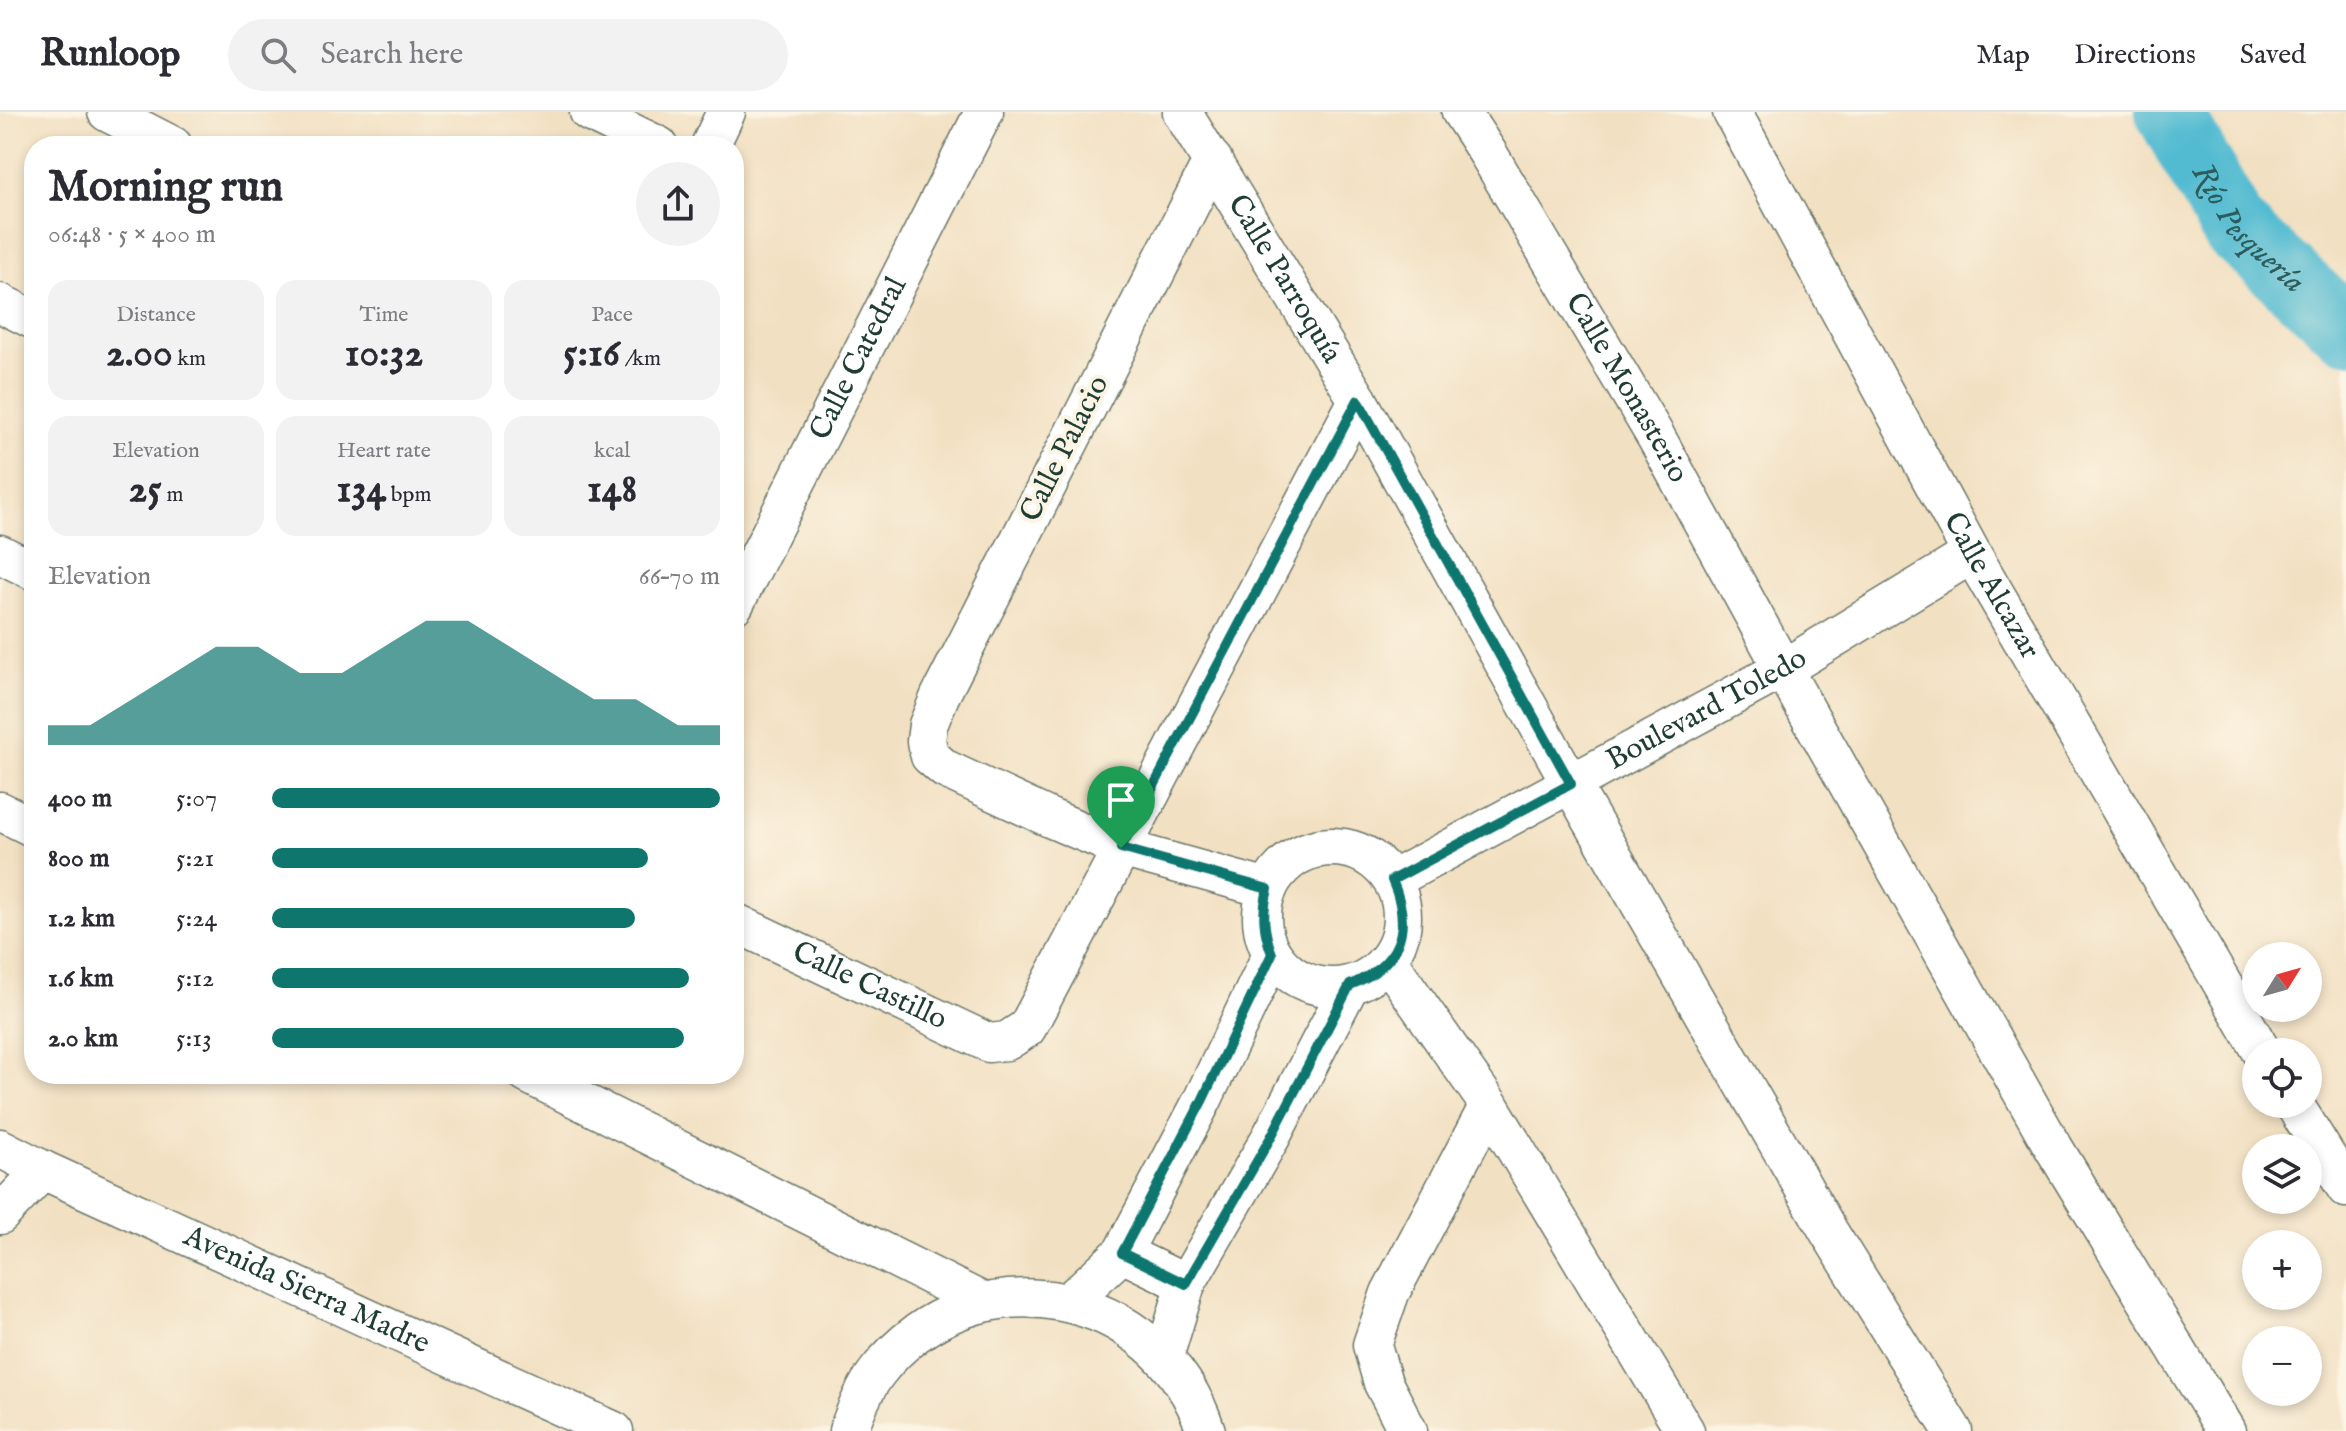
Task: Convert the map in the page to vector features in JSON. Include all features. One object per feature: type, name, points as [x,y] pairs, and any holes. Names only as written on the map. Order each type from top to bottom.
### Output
[{"type":"street","points":[[107,112],[154,136]]},
{"type":"street","points":[[589,112],[638,136]]},
{"type":"street","points":[[715,136],[726,112]]},
{"type":"street","name":"Calle Catedral","points":[[744,585],[984,112]]},
{"type":"street","name":"Calle Parroquía","points":[[1182,112],[1358,400],[1571,784],[1829,1232],[1953,1431]]},
{"type":"street","name":"Calle Monasterio","points":[[1461,112],[1656,437],[2049,1140],[2226,1431]]},
{"type":"street","name":"Calle Alcazar","points":[[1732,112],[1972,554],[2254,1038]]},
{"type":"street","name":"Calle Palacio","points":[[1121,848],[945,769],[930,756],[926,741],[928,725],[1213,160]]},
{"type":"street","points":[[0,303],[24,315]]},
{"type":"street","points":[[1268,889],[1121,848],[1358,400]]},
{"type":"street","points":[[0,554],[24,566]]},
{"type":"street","name":"Boulevard Toledo","points":[[1392,880],[1783,669],[1972,554]]},
{"type":"street","points":[[0,811],[24,823]]},
{"type":"street","points":[[1338,847],[1359,852],[1378,864],[1392,880],[1401,900],[1403,921],[1398,942],[1388,961],[1371,976],[1350,985],[1327,988],[1306,983],[1286,971],[1272,954],[1264,933],[1262,911],[1268,889],[1279,870],[1296,857],[1317,848],[1338,847]]},
{"type":"street","name":"Calle Castillo","points":[[744,927],[969,1035],[989,1043],[1007,1041],[1027,1028],[1121,848]]},
{"type":"street","points":[[1069,1302],[1122,1253],[1202,1101],[1272,954]]},
{"type":"street","points":[[1388,961],[1489,1105],[1685,1431]]},
{"type":"street","points":[[1164,1357],[1186,1284],[1271,1137],[1350,985]]},
{"type":"street","points":[[547,1084],[983,1302]]},
{"type":"street","points":[[1408,1431],[1383,1383],[1372,1345],[1390,1293],[1489,1105]]},
{"type":"street","points":[[2303,1118],[2346,1188]]},
{"type":"street","name":"Avenida Sierra Madre","points":[[0,1148],[614,1431]]},
{"type":"street","points":[[0,1215],[43,1170]]},
{"type":"street","points":[[1122,1253],[1186,1284]]},
{"type":"street","points":[[848,1431],[859,1401],[871,1381],[901,1346],[929,1325],[960,1310],[1007,1298],[1069,1302],[1104,1314],[1136,1332],[1164,1357],[1184,1383],[1206,1431]]},
{"type":"waterway","name":"Río Pesquería","points":[[2169,112],[2234,228],[2346,329]]},
{"type":"route","points":[[1358,400],[1571,784],[1392,880],[1401,900],[1403,921],[1398,942],[1388,961],[1371,976],[1350,985],[1271,1137],[1186,1284],[1122,1253],[1202,1101],[1272,954],[1264,933],[1262,911],[1268,889],[1121,848],[1358,400]]}]
